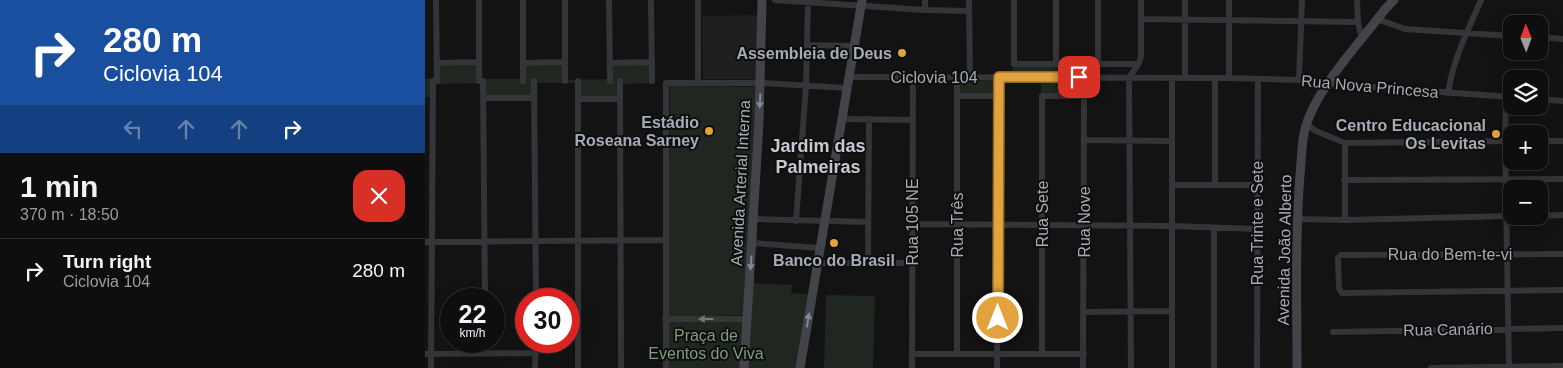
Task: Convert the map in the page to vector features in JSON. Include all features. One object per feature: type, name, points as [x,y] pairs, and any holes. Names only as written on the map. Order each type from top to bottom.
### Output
[{"type":"main road","name":"Avenida Arterial Interna","points":[[744,368],[753,243],[761,83],[762,0]]},
{"type":"main road","name":"Avenida João Alberto","points":[[1297,368],[1296,219],[1306,124],[1314,106],[1328,84],[1388,4],[1394,0]]},
{"type":"main road","points":[[800,368],[861,3]]},
{"type":"street","points":[[431,368],[429,354],[433,242],[433,98],[437,63],[436,0]]},
{"type":"street","points":[[479,0],[479,62],[483,98],[485,288]]},
{"type":"street","points":[[523,0],[523,81]]},
{"type":"street","points":[[565,0],[565,81]]},
{"type":"street","points":[[609,0],[610,81]]},
{"type":"street","points":[[651,0],[652,81]]},
{"type":"street","points":[[698,0],[698,83]]},
{"type":"street","points":[[775,0],[861,3],[925,10],[969,11]]},
{"type":"street","points":[[925,0],[925,10]]},
{"type":"street","points":[[969,0],[970,77]]},
{"type":"street","points":[[1014,0],[1014,64],[1056,64],[1056,0]]},
{"type":"street","points":[[1098,0],[1098,64],[1138,64]]},
{"type":"street","points":[[1131,368],[1129,78],[1141,56],[1141,0]]},
{"type":"street","points":[[1185,0],[1185,78]]},
{"type":"street","points":[[1229,0],[1229,78]]},
{"type":"street","points":[[1299,80],[1302,0]]},
{"type":"street","points":[[1357,0],[1358,22],[1362,40]]},
{"type":"street","points":[[1448,93],[1451,77],[1481,0]]},
{"type":"street","points":[[796,221],[806,86],[809,2]]},
{"type":"street","points":[[1141,19],[1358,22]]},
{"type":"street","points":[[1377,19],[1405,28],[1503,35]]},
{"type":"street","points":[[1548,38],[1563,39]]},
{"type":"street","points":[[807,45],[854,46]]},
{"type":"street","points":[[437,63],[479,62]]},
{"type":"street","points":[[523,63],[565,62]]},
{"type":"street","points":[[610,63],[652,62]]},
{"type":"street","name":"Ciclovia 104","points":[[849,77],[1229,78]]},
{"type":"street","name":"Rua 105 NE","points":[[912,368],[913,77]]},
{"type":"street","name":"Rua Três","points":[[957,77],[957,354]]},
{"type":"street","points":[[997,368],[999,77]]},
{"type":"street","points":[[1172,78],[1172,368]]},
{"type":"street","points":[[1215,78],[1215,185]]},
{"type":"street","name":"Rua Nova Princesa","points":[[1229,78],[1299,80],[1328,84],[1503,97]]},
{"type":"street","name":"Rua Trinte e Sete","points":[[1257,368],[1256,185],[1258,79]]},
{"type":"street","points":[[534,81],[536,288]]},
{"type":"street","points":[[578,81],[578,368]]},
{"type":"street","points":[[620,81],[621,368]]},
{"type":"street","points":[[665,368],[666,83],[761,83],[847,88]]},
{"type":"street","points":[[957,96],[999,96]]},
{"type":"street","name":"Rua Sete","points":[[1042,354],[1042,96],[1063,96]]},
{"type":"street","name":"Rua Nove","points":[[1063,96],[1084,96],[1083,368]]},
{"type":"street","points":[[425,98],[433,98]]},
{"type":"street","points":[[483,98],[534,98]]},
{"type":"street","points":[[578,99],[620,99]]},
{"type":"street","points":[[1548,100],[1563,101]]},
{"type":"street","points":[[841,119],[913,120]]},
{"type":"street","points":[[868,263],[869,119]]},
{"type":"street","points":[[1306,124],[1323,134],[1345,143],[1503,141]]},
{"type":"street","points":[[1084,140],[1173,141]]},
{"type":"street","points":[[1548,141],[1563,141]]},
{"type":"street","points":[[1345,143],[1345,220]]},
{"type":"street","points":[[1507,170],[1506,180],[1563,179]]},
{"type":"street","points":[[1344,180],[1503,180]]},
{"type":"street","points":[[1173,186],[1256,185]]},
{"type":"street","points":[[1296,219],[1345,220],[1503,216]]},
{"type":"street","points":[[1548,216],[1563,216]]},
{"type":"street","points":[[754,219],[868,222]]},
{"type":"street","points":[[913,224],[1042,224],[1256,229]]},
{"type":"street","points":[[1509,225],[1507,254],[1509,368]]},
{"type":"street","points":[[1214,228],[1214,368]]},
{"type":"street","points":[[425,242],[665,240]]},
{"type":"street","points":[[753,243],[820,248]]},
{"type":"street","name":"Rua do Bem-te-vi","points":[[1508,291],[1342,293],[1340,292],[1338,258],[1341,255],[1563,254]]},
{"type":"street","points":[[817,263],[912,263]]},
{"type":"street","points":[[1508,291],[1563,290]]},
{"type":"street","points":[[1084,312],[1172,311]]},
{"type":"street","points":[[665,319],[747,319]]},
{"type":"street","name":"Rua Canário","points":[[1333,332],[1563,328]]},
{"type":"street","points":[[429,354],[485,353]]},
{"type":"street","points":[[535,353],[535,368]]},
{"type":"street","points":[[912,354],[1084,354]]},
{"type":"street","points":[[1431,368],[1563,366]]},
{"type":"shaded area","points":[[757,15],[758,79],[703,79],[702,16]]},
{"type":"green space","points":[[480,65],[480,79],[520,79],[520,66],[566,65],[566,80],[608,79],[609,65],[654,65],[655,83],[622,84],[622,96],[579,97],[578,83],[537,83],[537,96],[482,96],[481,83],[435,84],[435,97],[425,97],[425,79],[436,79],[436,66]]},
{"type":"green space","points":[[1013,67],[1057,67],[1058,76],[1013,76]]},
{"type":"green space","points":[[959,81],[997,81],[997,94],[959,93]]},
{"type":"green space","points":[[1041,81],[1087,81],[1087,95],[1041,94]]},
{"type":"green space","points":[[670,86],[758,87],[745,315],[667,317]]},
{"type":"green space","points":[[753,283],[792,285],[791,293],[808,294],[796,368],[747,368]]},
{"type":"green space","points":[[826,295],[875,296],[873,368],[824,368]]},
{"type":"green space","name":"Praça de Eventos do Viva","points":[[668,321],[744,321],[740,368],[668,368]]},
{"type":"place","name":"Assembleia de Deus","points":[[902,53]]},
{"type":"place","name":"Estádio Roseana Sarney","points":[[709,131]]},
{"type":"place","name":"Centro Educacional Os Levitas","points":[[1496,134]]},
{"type":"place","name":"Banco do Brasil","points":[[834,243]]},
{"type":"district","name":"Jardim das Palmeiras","points":[[818,156]]},
{"type":"route","points":[[998,318],[999,77],[1079,77]]}]
